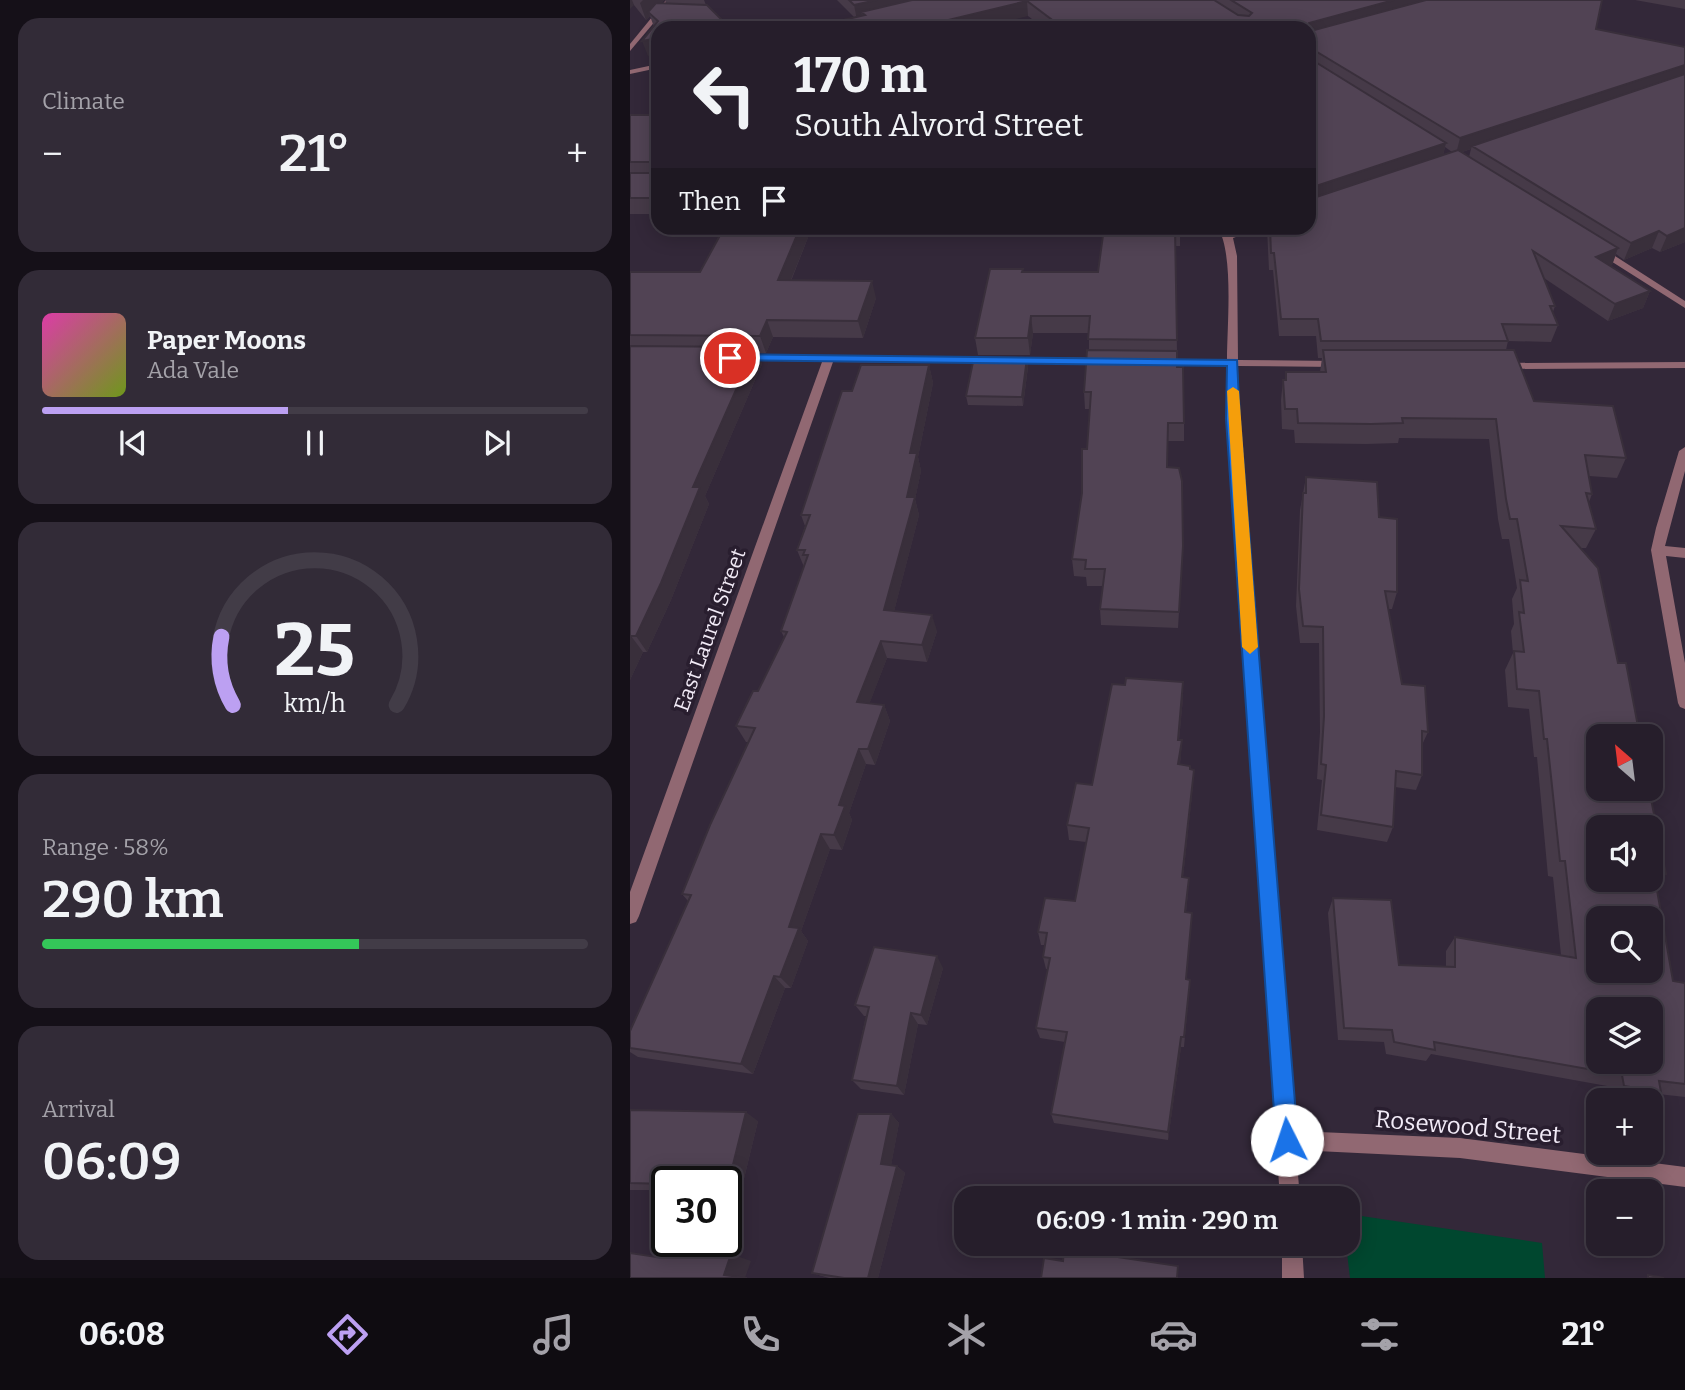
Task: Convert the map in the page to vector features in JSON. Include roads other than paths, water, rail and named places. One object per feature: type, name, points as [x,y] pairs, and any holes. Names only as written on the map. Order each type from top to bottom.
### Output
[{"type":"street","points":[[653,21],[670,0]]},
{"type":"street","points":[[630,49],[651,23]]},
{"type":"street","points":[[630,72],[651,68]]},
{"type":"street","points":[[1227,235],[1232,256],[1233,419],[1289,1186]]},
{"type":"street","points":[[1583,240],[1685,305]]},
{"type":"street","points":[[723,358],[1121,361]]},
{"type":"street","name":"East Laurel Street","points":[[630,916],[829,358]]},
{"type":"street","points":[[1149,362],[1354,365]]},
{"type":"street","points":[[1490,366],[1685,365]]},
{"type":"street","points":[[1685,451],[1661,528],[1658,550],[1685,703]]},
{"type":"street","points":[[1658,550],[1685,553]]},
{"type":"street","name":"Rosewood Street","points":[[1287,1140],[1460,1147],[1685,1177]]},
{"type":"street","points":[[1292,1256],[1293,1278]]}]
